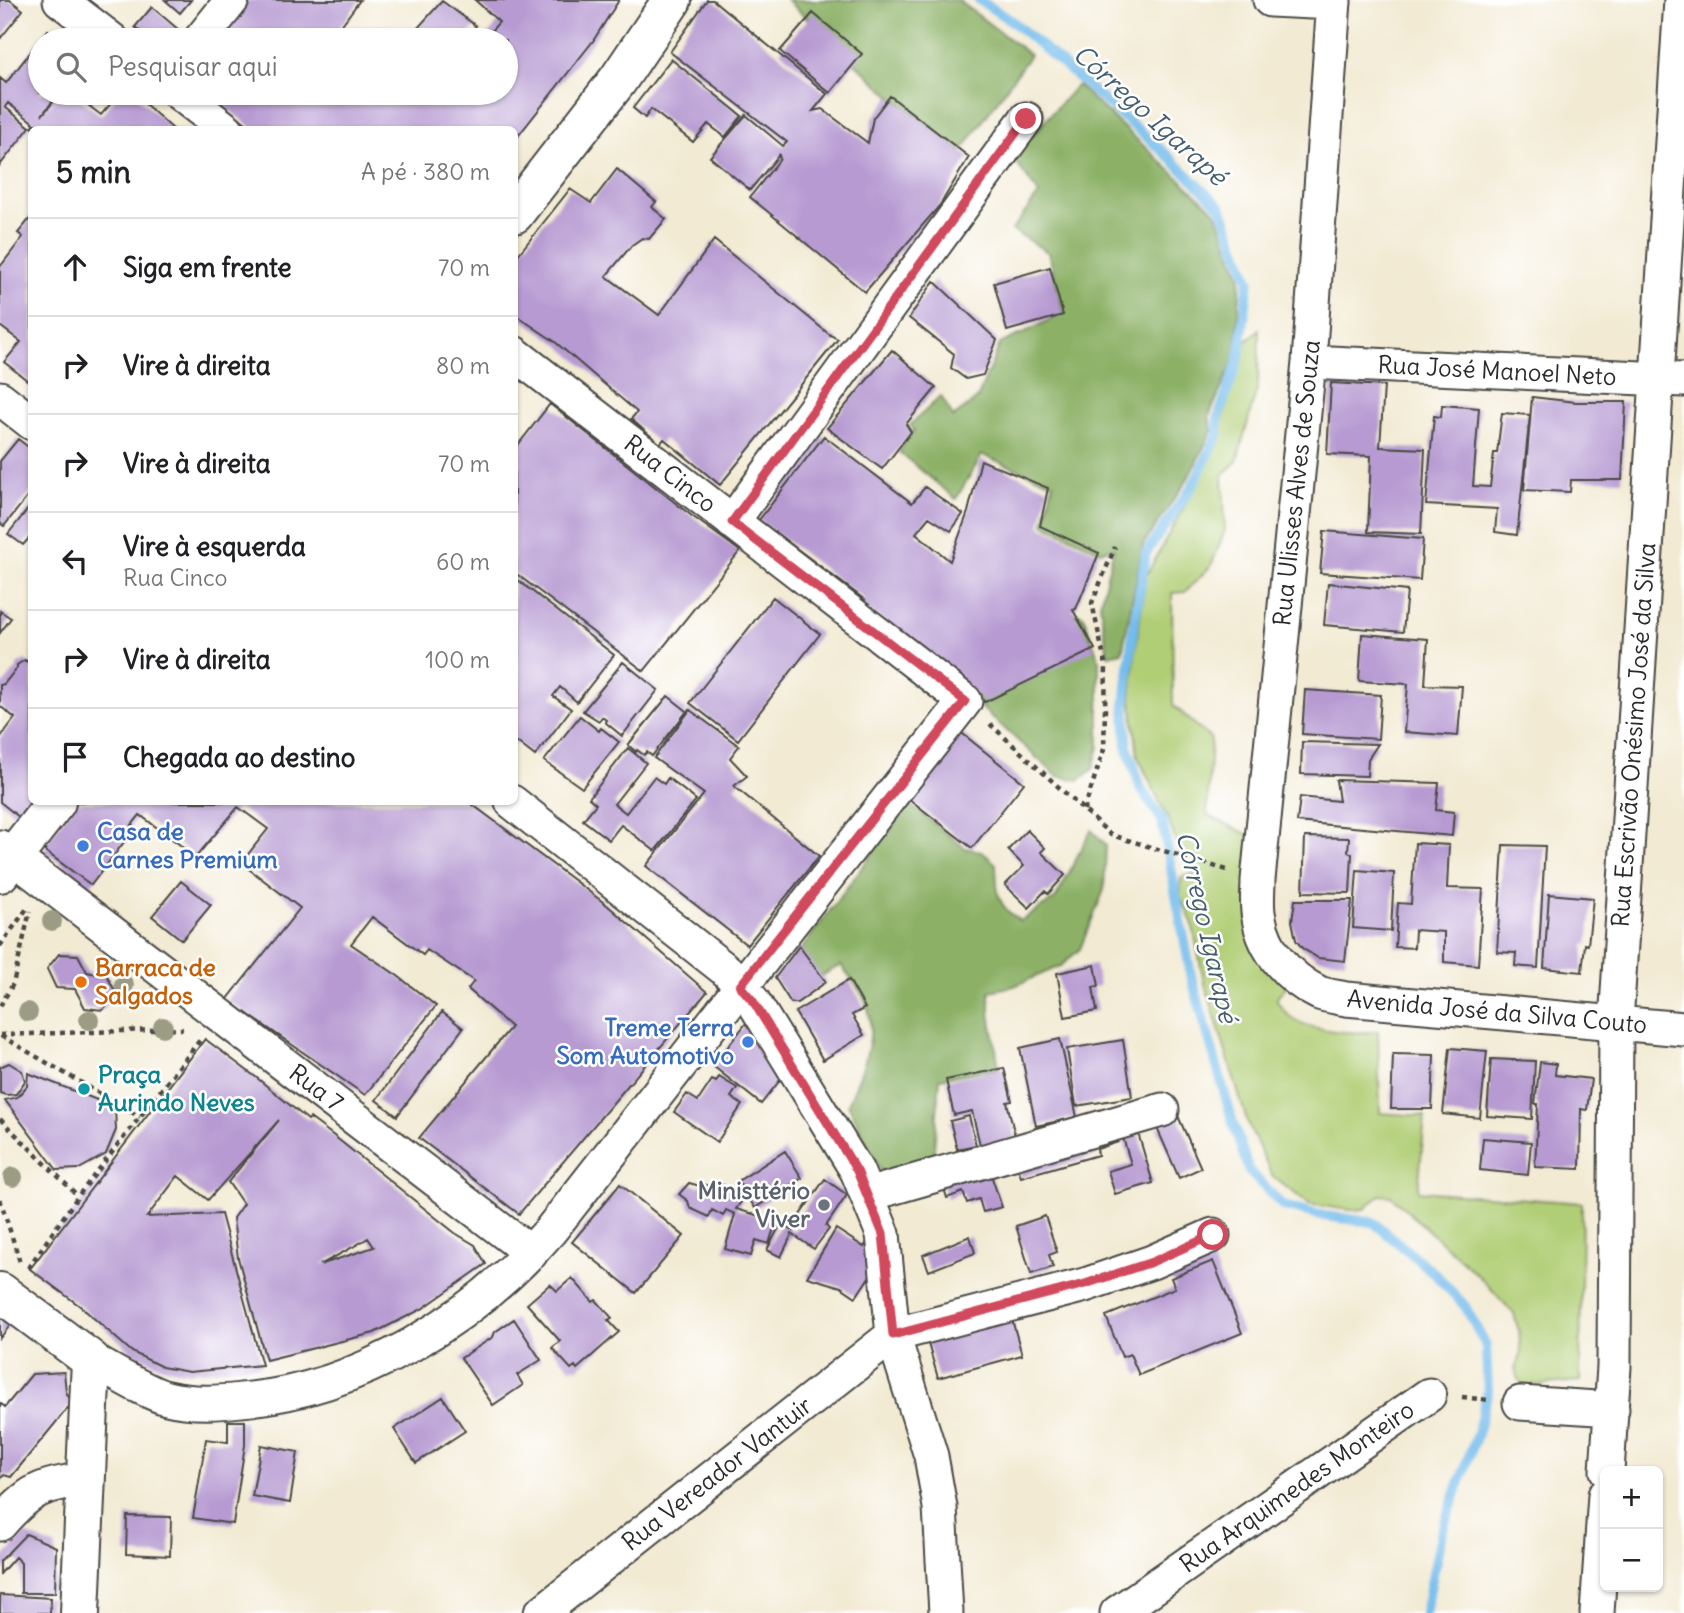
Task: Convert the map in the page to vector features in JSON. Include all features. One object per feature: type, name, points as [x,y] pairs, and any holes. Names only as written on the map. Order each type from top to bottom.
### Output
[{"type":"street","points":[[60,0],[96,28]]},
{"type":"street","points":[[210,28],[232,0]]},
{"type":"street","points":[[518,209],[618,80],[672,0]]},
{"type":"street","points":[[1270,0],[1334,1]]},
{"type":"street","name":"Rua Escrivão Onésimo José da Silva","points":[[1607,1466],[1612,1409],[1616,1023],[1671,379],[1681,0]]},
{"type":"street","name":"Rua Ulisses Alves de Souza","points":[[1279,961],[1266,941],[1259,918],[1258,880],[1310,362],[1334,1]]},
{"type":"street","points":[[194,105],[221,126]]},
{"type":"street","points":[[732,522],[1026,119]]},
{"type":"street","name":"Rua Cinco","points":[[518,356],[965,701]]},
{"type":"street","name":"Rua José Manoel Neto","points":[[1310,362],[1671,379]]},
{"type":"street","points":[[0,398],[28,420]]},
{"type":"street","points":[[0,1292],[91,1360],[165,1397],[211,1403],[270,1398],[332,1381],[396,1352],[436,1329],[472,1304],[531,1253],[965,701]]},
{"type":"street","points":[[4,859],[53,805]]},
{"type":"street","points":[[516,805],[727,971],[753,1001],[857,1171],[883,1234],[893,1335],[931,1456],[940,1507],[946,1613]]},
{"type":"street","name":"Rua 7","points":[[4,859],[531,1253]]},
{"type":"street","name":"Avenida José da Silva Couto","points":[[1279,961],[1295,979],[1321,994],[1346,999],[1684,1029]]},
{"type":"street","points":[[867,1195],[1162,1110]]},
{"type":"street","points":[[893,1335],[1085,1284],[1152,1262],[1213,1235]]},
{"type":"street","name":"Rua Vereador Vantuir","points":[[541,1613],[893,1335]]},
{"type":"street","points":[[80,1613],[91,1360]]},
{"type":"street","name":"Rua Arquimedes Monteiro","points":[[1117,1613],[1429,1395]]},
{"type":"street","points":[[1520,1403],[1612,1409]]},
{"type":"street","points":[[0,1524],[18,1504],[37,1489],[59,1482],[85,1480]]},
{"type":"street","points":[[1597,1613],[1603,1529]]},
{"type":"path","points":[[1084,810],[1104,749],[1106,667],[1092,603],[1115,547]]},
{"type":"path","points":[[965,701],[1111,835],[1223,869]]},
{"type":"path","points":[[0,946],[33,899],[13,984],[0,1006]]},
{"type":"path","points":[[0,1035],[195,1029]]},
{"type":"path","points":[[0,1035],[140,1117]]},
{"type":"path","points":[[0,1199],[24,1274],[78,1196],[200,1040]]},
{"type":"path","points":[[0,1119],[78,1196]]},
{"type":"path","name":"Rua Arquimedes Monteiro","points":[[1429,1395],[1520,1403]]},
{"type":"green space","points":[[787,0],[958,0],[1030,55],[960,153],[882,88]]},
{"type":"green space","points":[[1077,85],[1216,212],[1241,278],[1235,357],[1209,416],[1212,431],[1187,480],[1143,545],[1122,652],[1108,655],[1100,604],[1114,548],[1100,551],[1044,524],[1053,483],[982,455],[956,499],[899,452],[914,430],[910,425],[941,396],[953,417],[977,399],[1000,344],[1063,314],[1049,253],[1012,230],[1039,194],[1012,157]]},
{"type":"green space","points":[[1259,329],[1258,385],[1237,461],[1223,475],[1225,530],[1211,566],[1185,592],[1172,593],[1173,705],[1211,739],[1207,815],[1257,839],[1289,984],[1278,995],[1277,1001],[1290,1016],[1310,1026],[1346,1032],[1378,1031],[1380,1113],[1425,1116],[1418,1191],[1582,1203],[1580,1381],[1522,1386],[1515,1370],[1521,1352],[1514,1314],[1485,1282],[1391,1196],[1380,1195],[1365,1209],[1349,1210],[1309,1204],[1272,1176],[1247,1121],[1203,977],[1192,922],[1180,896],[1181,877],[1194,874],[1198,858],[1179,851],[1169,821],[1138,757],[1131,698],[1146,576],[1222,437],[1222,421],[1245,343]]},
{"type":"green space","points":[[1022,598],[1083,615],[1099,660],[1099,747],[1093,769],[1079,780],[1057,776],[974,701]]},
{"type":"green space","points":[[909,804],[965,848],[981,851],[996,864],[999,897],[1006,909],[1020,921],[1056,898],[1091,830],[1106,845],[1104,890],[1080,949],[1061,966],[1014,986],[990,991],[990,1013],[999,1068],[940,1078],[933,1161],[885,1179],[848,1104],[869,1045],[870,1020],[866,1002],[841,965],[819,977],[800,951]]},
{"type":"building","points":[[0,0],[10,0],[23,10],[0,39]]},
{"type":"building","points":[[165,0],[191,0],[180,13]]},
{"type":"building","points":[[248,0],[360,0],[339,28],[228,28]]},
{"type":"building","points":[[475,0],[619,0],[593,41],[518,136],[518,126],[250,126],[223,105],[518,105],[518,28],[494,28],[499,22]]},
{"type":"building","points":[[707,0],[713,0],[827,94],[813,111],[822,109],[868,143],[873,118],[890,96],[969,157],[940,205],[865,292],[750,197],[780,159],[779,155],[750,190],[710,157],[746,115],[783,146],[787,142],[670,52]]},
{"type":"building","points":[[442,1],[476,26],[474,28],[418,28]]},
{"type":"building","points":[[152,7],[177,28],[136,28]]},
{"type":"building","points":[[813,13],[862,54],[830,93],[780,51]]},
{"type":"building","points":[[28,55],[28,105],[50,105],[42,115],[51,105],[88,105],[101,115],[110,105],[146,105],[170,126],[33,126],[35,124],[8,103],[5,107],[29,126],[0,165],[0,78],[6,83]]},
{"type":"building","points":[[671,59],[742,116],[725,137],[708,124],[693,142],[651,109],[645,118],[633,108]]},
{"type":"building","points":[[617,169],[656,202],[652,207],[666,219],[649,239],[642,238],[632,245],[606,276],[659,315],[714,240],[838,339],[720,485],[664,439],[660,444],[631,419],[637,412],[554,341],[518,317],[518,255],[570,189],[591,203]]},
{"type":"building","points":[[28,221],[28,381],[4,362],[21,342],[0,326],[0,267],[23,237],[18,233]]},
{"type":"building","points":[[1050,267],[1063,315],[1007,331],[994,283]]},
{"type":"building","points":[[934,281],[997,340],[983,375],[966,379],[951,368],[954,354],[909,318]]},
{"type":"building","points":[[892,350],[936,388],[906,424],[911,432],[882,469],[827,428]]},
{"type":"building","points":[[1331,383],[1384,386],[1380,447],[1425,449],[1421,534],[1368,532],[1371,456],[1327,454]]},
{"type":"building","points":[[1532,397],[1576,402],[1626,402],[1622,480],[1571,480],[1570,492],[1524,490]]},
{"type":"building","points":[[550,404],[740,551],[644,671],[518,575],[518,445]]},
{"type":"building","points":[[1442,405],[1479,408],[1473,486],[1490,487],[1502,413],[1530,415],[1517,535],[1495,532],[1497,509],[1426,505],[1434,416],[1441,417]]},
{"type":"building","points":[[824,436],[912,503],[925,487],[963,514],[951,531],[929,517],[916,533],[950,561],[968,512],[981,460],[1048,488],[1040,526],[1099,553],[1076,609],[1073,610],[1095,649],[985,702],[860,604],[865,600],[759,520]]},
{"type":"building","points":[[18,439],[28,447],[28,496],[4,526],[0,523],[0,461]]},
{"type":"building","points":[[28,509],[28,539],[23,545],[8,534]]},
{"type":"building","points":[[1324,531],[1423,539],[1420,580],[1320,573]]},
{"type":"building","points":[[518,580],[614,655],[577,702],[560,687],[553,696],[571,709],[535,756],[518,743]]},
{"type":"building","points":[[1328,583],[1407,591],[1403,632],[1324,625]]},
{"type":"building","points":[[773,597],[820,634],[738,740],[690,703]]},
{"type":"building","points":[[0,611],[11,618],[0,633]]},
{"type":"building","points":[[1362,634],[1428,639],[1425,685],[1462,686],[1458,736],[1404,732],[1408,684],[1359,681]]},
{"type":"building","points":[[25,660],[28,662],[28,805],[19,817],[0,802],[0,738],[15,718],[0,706],[0,685],[4,684],[17,665]]},
{"type":"building","points":[[623,662],[658,690],[622,736],[602,717],[599,721],[583,711]]},
{"type":"building","points":[[1305,690],[1381,695],[1378,739],[1302,734]]},
{"type":"building","points":[[668,696],[687,711],[652,756],[647,752],[644,755],[637,750],[636,752],[628,745]]},
{"type":"building","points":[[690,710],[739,746],[730,758],[747,776],[734,786],[819,856],[747,945],[646,866],[704,794],[654,758]]},
{"type":"building","points":[[580,716],[619,742],[582,788],[544,761]]},
{"type":"building","points":[[953,726],[1024,783],[972,848],[900,792]]},
{"type":"building","points":[[1302,742],[1378,744],[1368,759],[1367,776],[1301,774]]},
{"type":"building","points":[[628,748],[646,763],[614,804],[626,813],[654,777],[664,784],[668,778],[696,800],[655,851],[621,825],[609,840],[583,820],[596,804],[589,798]]},
{"type":"building","points":[[1336,780],[1439,783],[1436,810],[1454,812],[1452,836],[1297,822],[1300,797],[1339,801]]},
{"type":"building","points":[[74,805],[473,805],[607,905],[707,992],[519,1214],[419,1138],[511,1027],[468,989],[474,981],[427,950],[423,955],[372,917],[351,944],[436,1006],[365,1095],[227,1000],[300,908],[241,863],[268,829],[238,807],[196,857],[140,815],[131,826],[134,829],[91,885],[45,851],[46,842]]},
{"type":"building","points":[[1027,830],[1045,848],[1041,852],[1065,875],[1048,894],[1045,891],[1029,908],[1005,885],[1024,866],[1008,850]]},
{"type":"building","points":[[1305,837],[1349,838],[1348,852],[1352,854],[1350,893],[1303,892]]},
{"type":"building","points":[[1415,843],[1449,845],[1447,888],[1483,889],[1478,965],[1444,962],[1444,932],[1415,930],[1414,948],[1395,947],[1398,903],[1411,904]]},
{"type":"building","points":[[1503,845],[1545,846],[1538,968],[1515,966],[1516,953],[1497,952]]},
{"type":"building","points":[[1357,870],[1394,873],[1391,931],[1353,928]]},
{"type":"building","points":[[181,881],[211,905],[182,940],[152,916]]},
{"type":"building","points":[[1549,894],[1593,898],[1582,972],[1544,968]]},
{"type":"building","points":[[1295,900],[1352,900],[1345,961],[1318,958],[1302,948],[1296,940],[1292,921]]},
{"type":"building","points":[[799,946],[826,982],[797,1003],[791,1003],[775,978]]},
{"type":"building","name":"Barraca de Salgados","points":[[59,954],[78,955],[87,972],[107,976],[116,993],[103,1010],[85,1008],[75,989],[56,988],[47,969]]},
{"type":"building","points":[[1095,965],[1099,986],[1093,987],[1097,1011],[1065,1017],[1057,973]]},
{"type":"building","points":[[849,980],[865,1008],[852,1015],[864,1035],[823,1060],[795,1012]]},
{"type":"building","points":[[442,1012],[463,1028],[397,1116],[376,1100]]},
{"type":"building","name":"Treme Terra Som Automotivo","points":[[750,1018],[784,1075],[761,1104],[713,1066]]},
{"type":"building","points":[[205,1039],[308,1120],[310,1118],[334,1136],[455,1233],[475,1245],[486,1264],[422,1309],[374,1333],[266,1360],[238,1258],[233,1218],[243,1204],[228,1182],[279,1120],[208,1200],[178,1176],[147,1217],[221,1214],[262,1365],[189,1372],[162,1367],[132,1352],[80,1306],[30,1269]],"holes":[[[368,1238],[374,1247],[320,1265]]]},
{"type":"building","points":[[1060,1039],[1077,1117],[1036,1126],[1020,1048]]},
{"type":"building","points":[[1123,1040],[1132,1097],[1076,1106],[1067,1049]]},
{"type":"building","points":[[1450,1048],[1487,1051],[1480,1118],[1443,1114]]},
{"type":"building","points":[[1393,1054],[1434,1055],[1432,1109],[1391,1109]]},
{"type":"building","points":[[1491,1059],[1535,1061],[1532,1119],[1487,1116]]},
{"type":"building","points":[[1540,1062],[1556,1064],[1555,1075],[1591,1079],[1587,1110],[1581,1109],[1580,1169],[1535,1167],[1538,1104],[1535,1104]]},
{"type":"building","points":[[9,1063],[22,1071],[25,1081],[16,1094],[6,1095],[0,1093],[0,1067]]},
{"type":"building","points":[[1004,1068],[1012,1101],[1007,1102],[1016,1140],[981,1149],[972,1111],[954,1115],[946,1080]]},
{"type":"building","points":[[28,1073],[115,1107],[116,1130],[106,1154],[79,1169],[57,1170],[5,1100],[17,1097],[27,1086]]},
{"type":"building","points":[[719,1077],[737,1088],[731,1097],[742,1105],[717,1142],[674,1112],[687,1094],[698,1101],[712,1080],[716,1082]]},
{"type":"building","points":[[969,1116],[976,1145],[957,1149],[950,1121]]},
{"type":"building","points":[[1178,1116],[1201,1168],[1179,1178],[1157,1128]]},
{"type":"building","points":[[1115,1132],[1118,1142],[1097,1149],[1098,1155],[1021,1177],[1013,1149]]},
{"type":"building","points":[[1138,1133],[1153,1183],[1115,1194],[1108,1171],[1131,1164],[1123,1138]]},
{"type":"building","points":[[1483,1138],[1531,1142],[1528,1175],[1480,1170]]},
{"type":"building","points":[[785,1151],[802,1178],[755,1208],[738,1181]]},
{"type":"building","points":[[988,1166],[1002,1207],[983,1212],[979,1199],[967,1203],[963,1192],[947,1198],[941,1179]]},
{"type":"building","name":"Ministtério Viver","points":[[825,1179],[847,1195],[826,1226],[829,1229],[814,1249],[792,1234],[781,1257],[767,1250],[780,1225],[794,1231],[803,1218],[800,1215]]},
{"type":"building","points":[[715,1181],[745,1196],[736,1209],[776,1221],[769,1244],[756,1240],[751,1256],[725,1249],[735,1214],[726,1210],[723,1216],[712,1210],[709,1217],[690,1208],[688,1201],[679,1194],[689,1183],[700,1186],[704,1184],[712,1188]]},
{"type":"building","points":[[620,1184],[684,1236],[636,1293],[572,1242]]},
{"type":"building","points":[[1045,1216],[1057,1252],[1049,1255],[1053,1267],[1031,1274],[1016,1226]]},
{"type":"building","points":[[836,1229],[864,1247],[871,1236],[877,1265],[856,1297],[841,1287],[807,1277]]},
{"type":"building","points":[[970,1236],[975,1253],[929,1271],[923,1255]]},
{"type":"building","points":[[1213,1261],[1242,1333],[1139,1375],[1130,1354],[1122,1357],[1106,1316],[1175,1288],[1171,1278]]},
{"type":"building","points":[[572,1278],[593,1302],[596,1300],[612,1318],[608,1320],[619,1332],[577,1369],[575,1366],[571,1369],[552,1348],[560,1341],[527,1304],[550,1284],[557,1291]]},
{"type":"building","points":[[1009,1309],[1022,1355],[938,1378],[927,1340]]},
{"type":"building","points":[[0,1314],[12,1323],[0,1338]]},
{"type":"building","points":[[514,1319],[541,1360],[517,1375],[523,1385],[493,1405],[461,1358]]},
{"type":"building","points":[[64,1372],[66,1392],[72,1403],[11,1477],[4,1475],[0,1479],[0,1403],[5,1407],[32,1374]]},
{"type":"building","points":[[443,1397],[465,1431],[416,1463],[394,1429]]},
{"type":"building","points":[[228,1421],[245,1421],[245,1445],[233,1524],[193,1518],[206,1439],[228,1442]]},
{"type":"building","points":[[261,1445],[298,1452],[290,1503],[252,1496]]},
{"type":"building","points":[[127,1516],[171,1517],[170,1556],[126,1554]]},
{"type":"building","points":[[26,1534],[56,1547],[55,1593],[21,1593],[21,1563],[15,1557],[0,1574],[0,1561]]},
{"type":"building","points":[[0,1595],[51,1598],[50,1613],[0,1613]]},
{"type":"waterway","name":"Córrego Igarapé","points":[[979,0],[1012,21],[1165,153],[1221,207],[1249,280],[1239,358],[1218,418],[1218,435],[1193,485],[1146,553],[1133,631],[1125,706],[1127,746],[1141,789],[1162,820],[1191,975],[1249,1171],[1283,1206],[1324,1216],[1373,1222],[1434,1273],[1465,1306],[1486,1346],[1488,1391],[1477,1434],[1442,1531],[1425,1613]]},
{"type":"place","name":"Casa de Carnes Premium","points":[[83,846]]},
{"type":"place","name":"Barraca de Salgados","points":[[81,982]]},
{"type":"place","name":"Treme Terra Som Automotivo","points":[[748,1042]]},
{"type":"place","name":"Praça Aurindo Neves","points":[[84,1089]]},
{"type":"place","name":"Ministtério Viver","points":[[824,1205]]},
{"type":"route","points":[[1026,119],[732,522],[965,701],[740,986],[753,1001],[857,1171],[883,1234],[893,1335],[1085,1284],[1152,1262],[1213,1235]]}]
